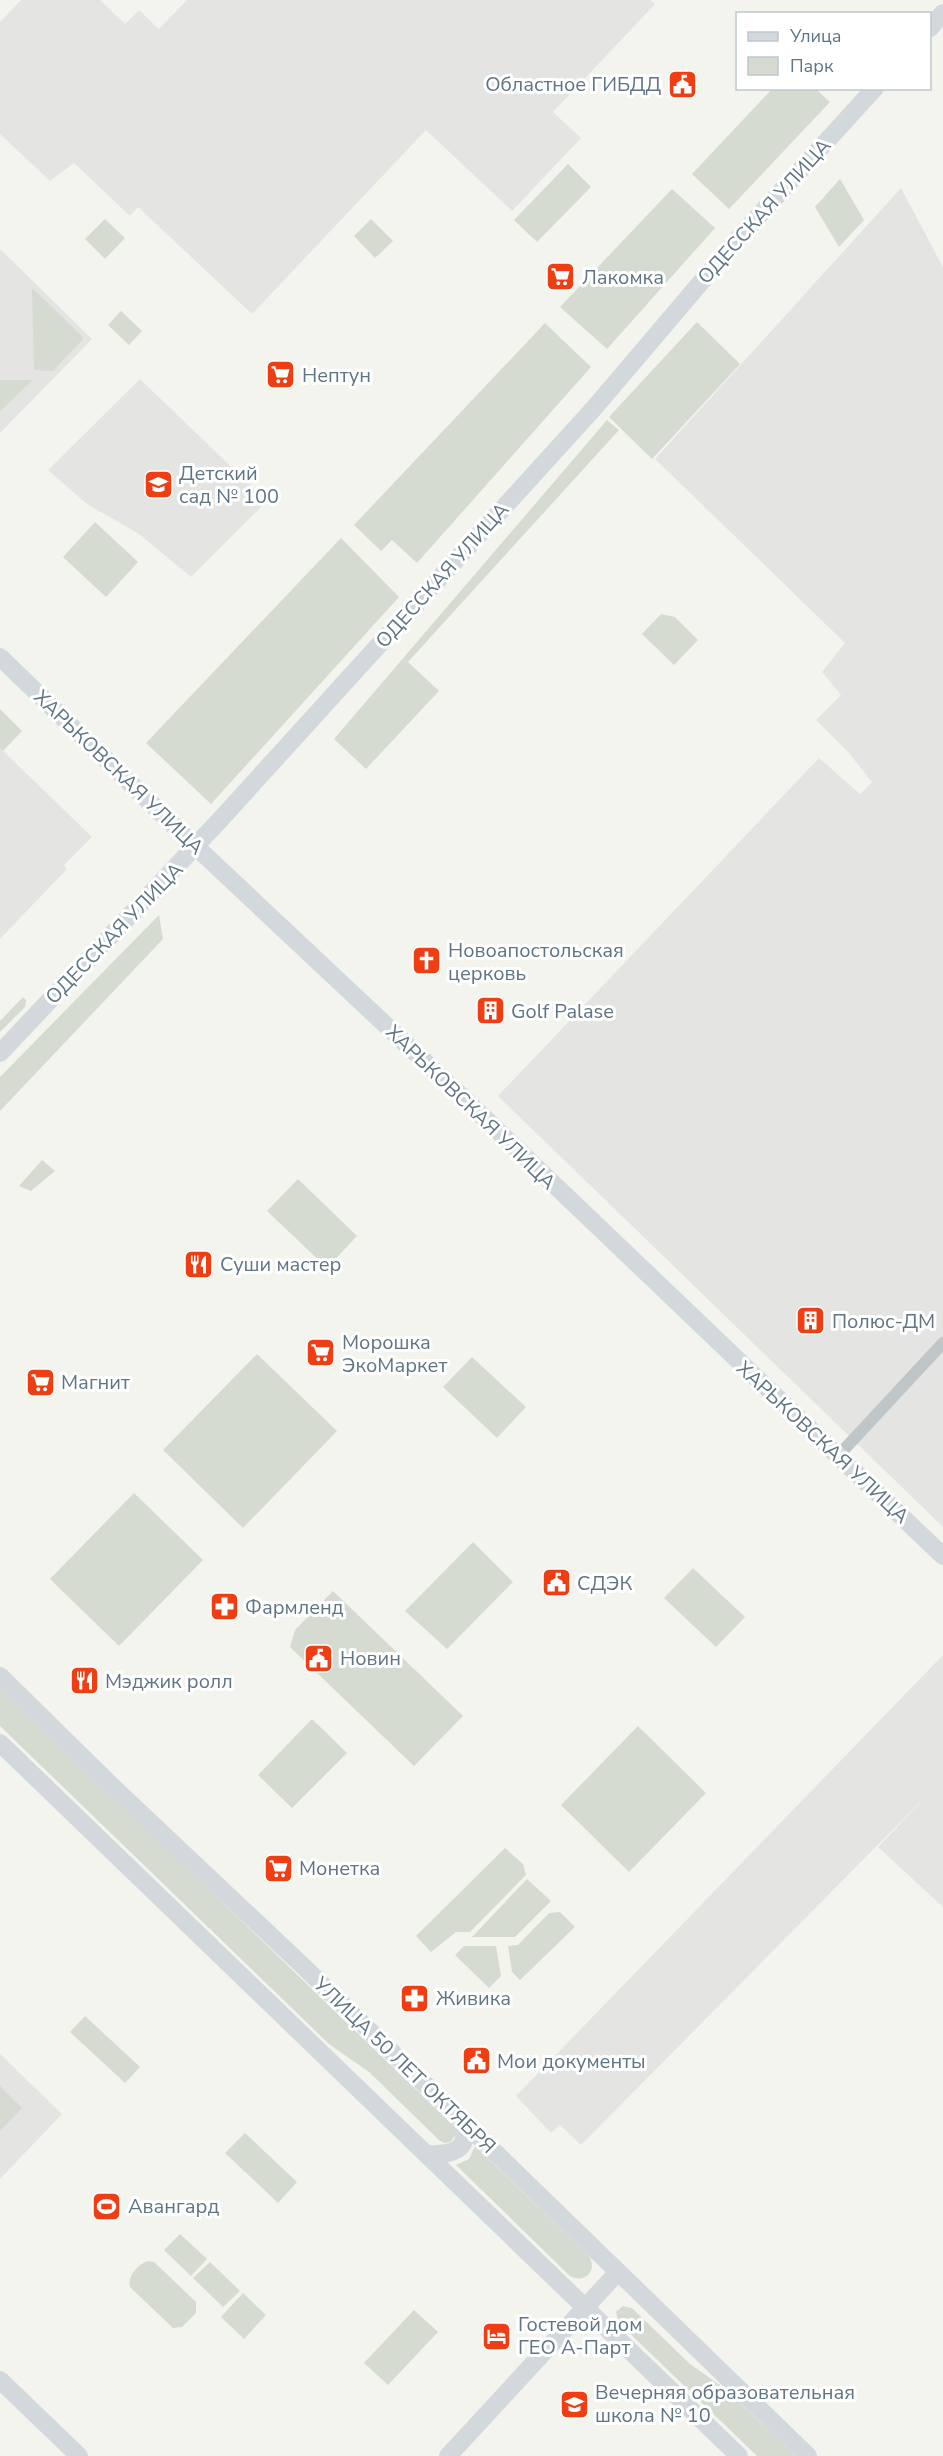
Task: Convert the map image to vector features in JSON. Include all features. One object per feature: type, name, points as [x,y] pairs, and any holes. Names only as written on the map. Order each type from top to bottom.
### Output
[{"type":"street","points":[[931,27],[943,13]]},
{"type":"street","name":"ОДЕССКАЯ УЛИЦА","points":[[0,1053],[196,848],[595,407],[742,234],[873,90]]},
{"type":"street","name":"ХАРЬКОВСКАЯ УЛИЦА","points":[[0,657],[196,848],[473,1107],[943,1556]]},
{"type":"street","points":[[838,1456],[943,1343]]},
{"type":"street","name":"УЛИЦА 50 ЛЕТ ОКТЯБРЯ","points":[[0,1676],[808,2456]]},
{"type":"street","points":[[0,1743],[739,2456]]},
{"type":"street","points":[[427,2154],[449,2154],[458,2149],[464,2140],[465,2130],[461,2121]]},
{"type":"street","points":[[448,2456],[618,2272]]},
{"type":"street","points":[[0,2380],[79,2456]]},
{"type":"shaded area","points":[[21,0],[100,0],[125,24],[139,10],[159,29],[187,0],[650,0],[655,4],[553,112],[581,138],[512,211],[426,130],[252,314],[138,207],[130,216],[74,163],[50,181],[0,134],[0,22]]},
{"type":"shaded area","points":[[901,188],[943,267],[943,1527],[498,1096],[819,758],[860,794],[872,782],[848,752],[816,720],[841,695],[822,672],[845,643],[655,459]]},
{"type":"shaded area","points":[[0,249],[92,339],[0,433]]},
{"type":"shaded area","name":"Детский сад № 100","points":[[140,379],[267,501],[191,577],[139,534],[87,504],[48,470]]},
{"type":"shaded area","points":[[0,748],[92,837],[64,865],[67,869],[0,939]]},
{"type":"shaded area","points":[[943,1655],[943,1907],[878,1847],[933,1789],[581,2145],[560,2125],[551,2133],[516,2096]]},
{"type":"shaded area","points":[[0,2054],[62,2114],[0,2179]]},
{"type":"green space","points":[[771,90],[817,90],[830,102],[729,209],[692,174]]},
{"type":"green space","points":[[568,164],[591,187],[537,242],[514,220]]},
{"type":"green space","points":[[840,179],[864,220],[839,247],[815,207]]},
{"type":"green space","points":[[672,189],[715,228],[607,349],[560,307]]},
{"type":"green space","points":[[105,219],[125,238],[105,259],[85,239]]},
{"type":"green space","points":[[371,219],[393,241],[375,258],[354,236]]},
{"type":"green space","points":[[32,288],[84,338],[53,371],[34,370]]},
{"type":"green space","points":[[121,311],[142,331],[129,345],[108,325]]},
{"type":"green space","points":[[697,322],[740,364],[652,459],[609,417]]},
{"type":"green space","points":[[545,323],[591,367],[417,563],[392,540],[381,551],[354,525]]},
{"type":"green space","points":[[0,380],[33,380],[0,411]]},
{"type":"green space","points":[[607,420],[619,430],[408,662],[439,691],[366,769],[334,739]]},
{"type":"green space","points":[[95,522],[138,562],[106,597],[63,557]]},
{"type":"green space","points":[[341,538],[399,597],[211,804],[146,743]]},
{"type":"green space","points":[[661,614],[675,617],[698,640],[674,665],[642,634]]},
{"type":"green space","points":[[0,709],[22,731],[3,751],[0,748]]},
{"type":"green space","points":[[159,915],[163,939],[0,1111],[0,1077]]},
{"type":"green space","points":[[23,997],[26,1000],[25,1007],[0,1032],[0,1021]]},
{"type":"green space","points":[[42,1160],[55,1171],[31,1191],[19,1186]]},
{"type":"green space","points":[[298,1179],[357,1236],[327,1268],[267,1211]]},
{"type":"green space","points":[[257,1354],[337,1431],[243,1528],[163,1450]]},
{"type":"green space","points":[[472,1357],[526,1407],[497,1438],[443,1387]]},
{"type":"green space","points":[[134,1493],[203,1560],[119,1646],[50,1579]]},
{"type":"green space","points":[[473,1542],[513,1582],[447,1649],[405,1611]]},
{"type":"green space","points":[[693,1568],[745,1617],[716,1647],[664,1598]]},
{"type":"green space","points":[[333,1591],[463,1716],[414,1766],[290,1647],[295,1630]]},
{"type":"green space","points":[[0,1688],[454,2126],[456,2135],[450,2142],[440,2141],[369,2072],[329,2044],[0,1726]]},
{"type":"green space","points":[[312,1719],[347,1753],[292,1808],[258,1775]]},
{"type":"green space","points":[[638,1726],[706,1793],[629,1872],[561,1805]]},
{"type":"green space","points":[[505,1848],[523,1864],[526,1875],[470,1932],[456,1932],[431,1952],[416,1936]]},
{"type":"green space","points":[[527,1879],[551,1901],[515,1937],[472,1937]]},
{"type":"green space","points":[[560,1912],[575,1927],[520,1980],[512,1972],[508,1946],[518,1945],[549,1913]]},
{"type":"green space","points":[[464,1946],[496,1946],[501,1976],[489,1988],[455,1955]]},
{"type":"green space","points":[[85,2016],[140,2067],[125,2083],[70,2032]]},
{"type":"green space","points":[[0,2086],[22,2108],[0,2131]]},
{"type":"green space","points":[[245,2133],[297,2182],[278,2203],[225,2153]]},
{"type":"green space","points":[[475,2146],[589,2256],[592,2267],[588,2275],[581,2278],[570,2276],[456,2165],[469,2159]]},
{"type":"green space","points":[[180,2234],[207,2259],[191,2276],[164,2250]]},
{"type":"green space","points":[[148,2261],[154,2262],[196,2302],[196,2313],[182,2327],[173,2328],[130,2287],[130,2279],[134,2271]]},
{"type":"green space","points":[[210,2262],[240,2291],[223,2307],[193,2278]]},
{"type":"green space","points":[[243,2293],[266,2315],[244,2339],[221,2317]]},
{"type":"green space","points":[[623,2306],[632,2308],[690,2364],[728,2391],[795,2456],[757,2456],[618,2322],[616,2312]]},
{"type":"green space","points":[[414,2310],[438,2332],[388,2385],[364,2363]]},
{"type":"place","name":"Областное ГИБДД","points":[[682,84]]},
{"type":"place","name":"Лакомка","points":[[561,277]]},
{"type":"place","name":"Нептун","points":[[281,375]]},
{"type":"place","name":"Детский сад № 100","points":[[158,485]]},
{"type":"place","name":"Новоапостольская церковь","points":[[427,961]]},
{"type":"place","name":"Golf Palase","points":[[490,1011]]},
{"type":"place","name":"Суши мастер","points":[[199,1264]]},
{"type":"place","name":"Полюс-ДМ","points":[[811,1321]]},
{"type":"place","name":"Морошка ЭкоМаркет","points":[[321,1353]]},
{"type":"place","name":"Магнит","points":[[40,1382]]},
{"type":"place","name":"СДЭК","points":[[556,1583]]},
{"type":"place","name":"Фармленд","points":[[224,1607]]},
{"type":"place","name":"Новин","points":[[319,1658]]},
{"type":"place","name":"Мэджик ролл","points":[[84,1681]]},
{"type":"place","name":"Монетка","points":[[278,1868]]},
{"type":"place","name":"Живика","points":[[415,1998]]},
{"type":"place","name":"Мои документы","points":[[476,2061]]},
{"type":"place","name":"Авангард","points":[[107,2206]]},
{"type":"place","name":"Гостевой дом ГЕО А-Парт","points":[[497,2336]]},
{"type":"place","name":"Вечерняя образовательная школа № 10","points":[[574,2404]]}]
